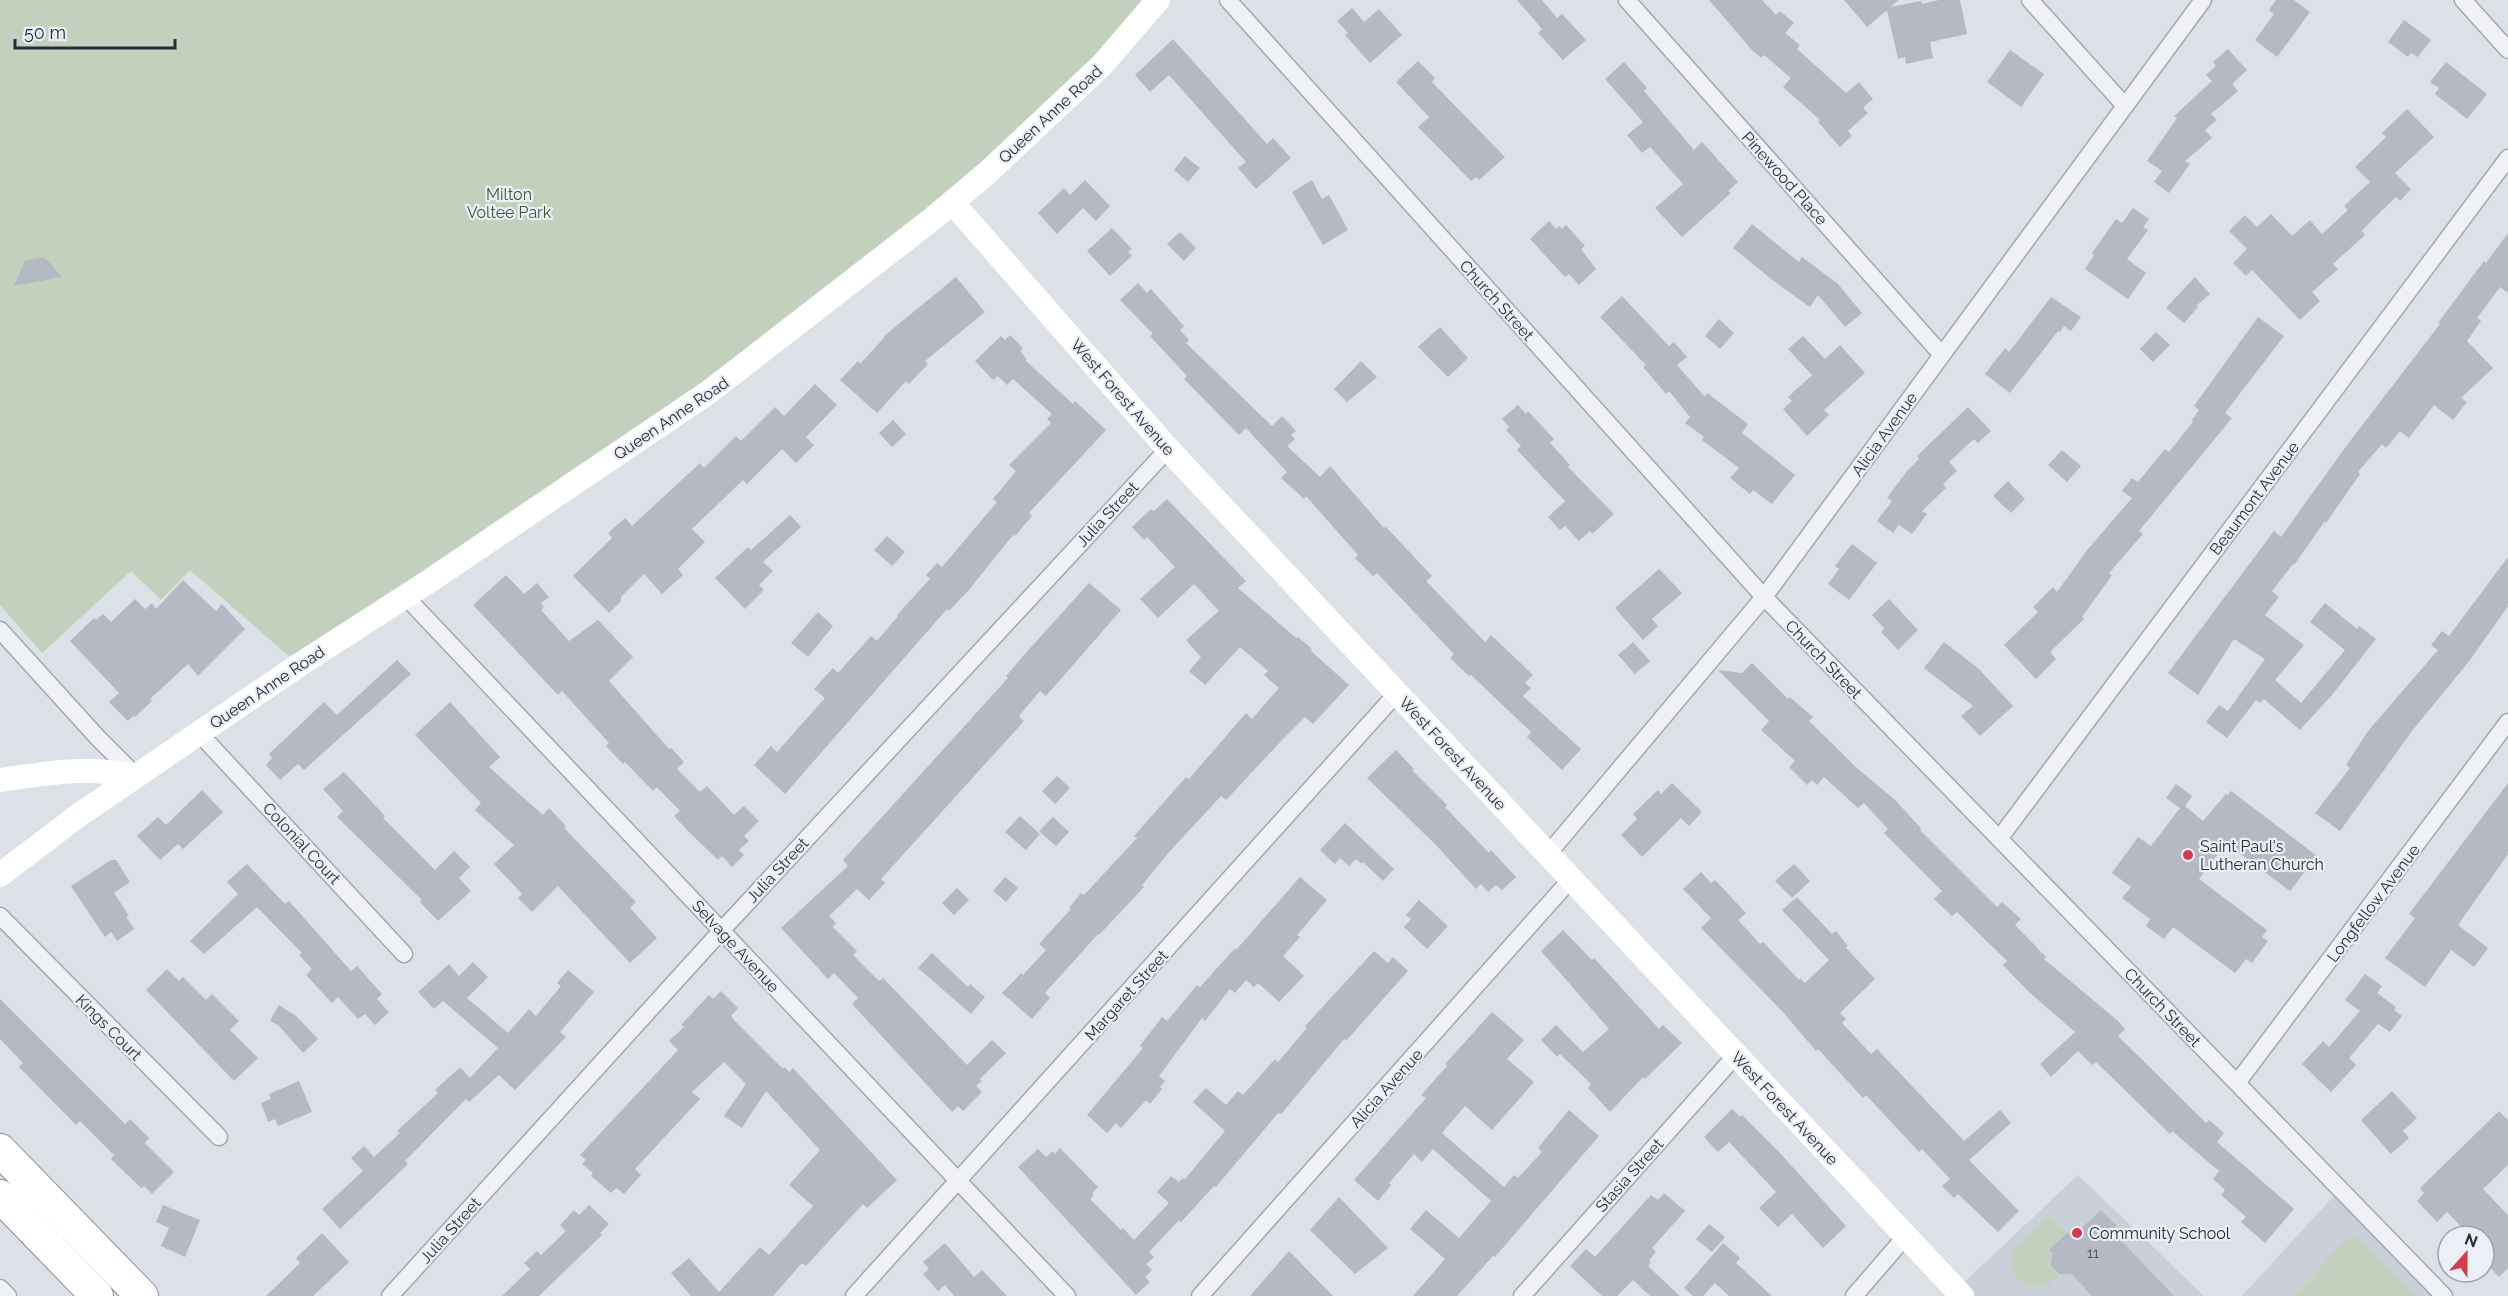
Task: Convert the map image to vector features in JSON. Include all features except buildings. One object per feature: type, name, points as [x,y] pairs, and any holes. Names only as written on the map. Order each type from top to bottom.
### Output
[{"type":"highway","points":[[0,1150],[142,1296]]},
{"type":"highway","points":[[0,1196],[97,1296]]},
{"type":"street","name":"Queen Anne Road","points":[[0,875],[70,822],[199,733],[709,393],[952,202],[1014,149],[1102,65],[1158,0]]},
{"type":"street","name":"Church Street","points":[[1228,0],[1764,597],[2444,1296]]},
{"type":"street","name":"Pinewood Place","points":[[1627,0],[1942,355]]},
{"type":"street","points":[[2030,0],[2125,106]]},
{"type":"street","name":"Alicia Avenue","points":[[1548,854],[1764,597],[2203,0]]},
{"type":"street","points":[[2463,0],[2508,50]]},
{"type":"street","name":"Beaumont Avenue","points":[[2000,839],[2508,158]]},
{"type":"street","name":"West Forest Avenue","points":[[952,202],[1168,449],[1962,1296]]},
{"type":"street","name":"Julia Street","points":[[390,1296],[722,930],[1168,449]]},
{"type":"street","name":"Selvage Avenue","points":[[405,596],[1067,1296]]},
{"type":"street","points":[[0,630],[98,738],[136,776]]},
{"type":"street","name":"Margaret Street","points":[[854,1296],[1397,693]]},
{"type":"street","name":"Longfellow Avenue","points":[[2237,1083],[2508,722]]},
{"type":"street","name":"Colonial Court","points":[[199,733],[405,954]]},
{"type":"street","points":[[0,780],[50,773],[98,770],[136,776]]},
{"type":"street","name":"Alicia Avenue","points":[[1200,1296],[1571,879]]},
{"type":"street","name":"Kings Court","points":[[0,916],[219,1137]]},
{"type":"street","name":"Stasia Street","points":[[1522,1296],[1736,1055]]},
{"type":"street","points":[[1854,1296],[1906,1236]]},
{"type":"street","points":[[0,1288],[8,1296]]},
{"type":"shaded area","name":"Community School","points":[[2078,1175],[2204,1296],[1962,1296],[1956,1290]]},
{"type":"shaded area","name":"Community School","points":[[2340,1189],[2444,1296],[2242,1296]]},
{"type":"green space","name":"Milton Voltee Park","points":[[0,0],[1158,0],[1102,65],[802,321],[299,665],[190,570],[161,600],[131,571],[42,653],[0,605]]},
{"type":"green space","points":[[2049,1215],[2067,1232],[2047,1251],[2053,1257],[2047,1263],[2058,1275],[2045,1287],[2034,1287],[2019,1280],[2012,1267],[2012,1251]]},
{"type":"green space","points":[[2356,1238],[2364,1243],[2415,1296],[2294,1296],[2345,1241]]},
{"type":"place","name":"Saint Paul's Lutheran Church","points":[[2188,855]]},
{"type":"place","name":"Community School","points":[[2077,1233]]}]
